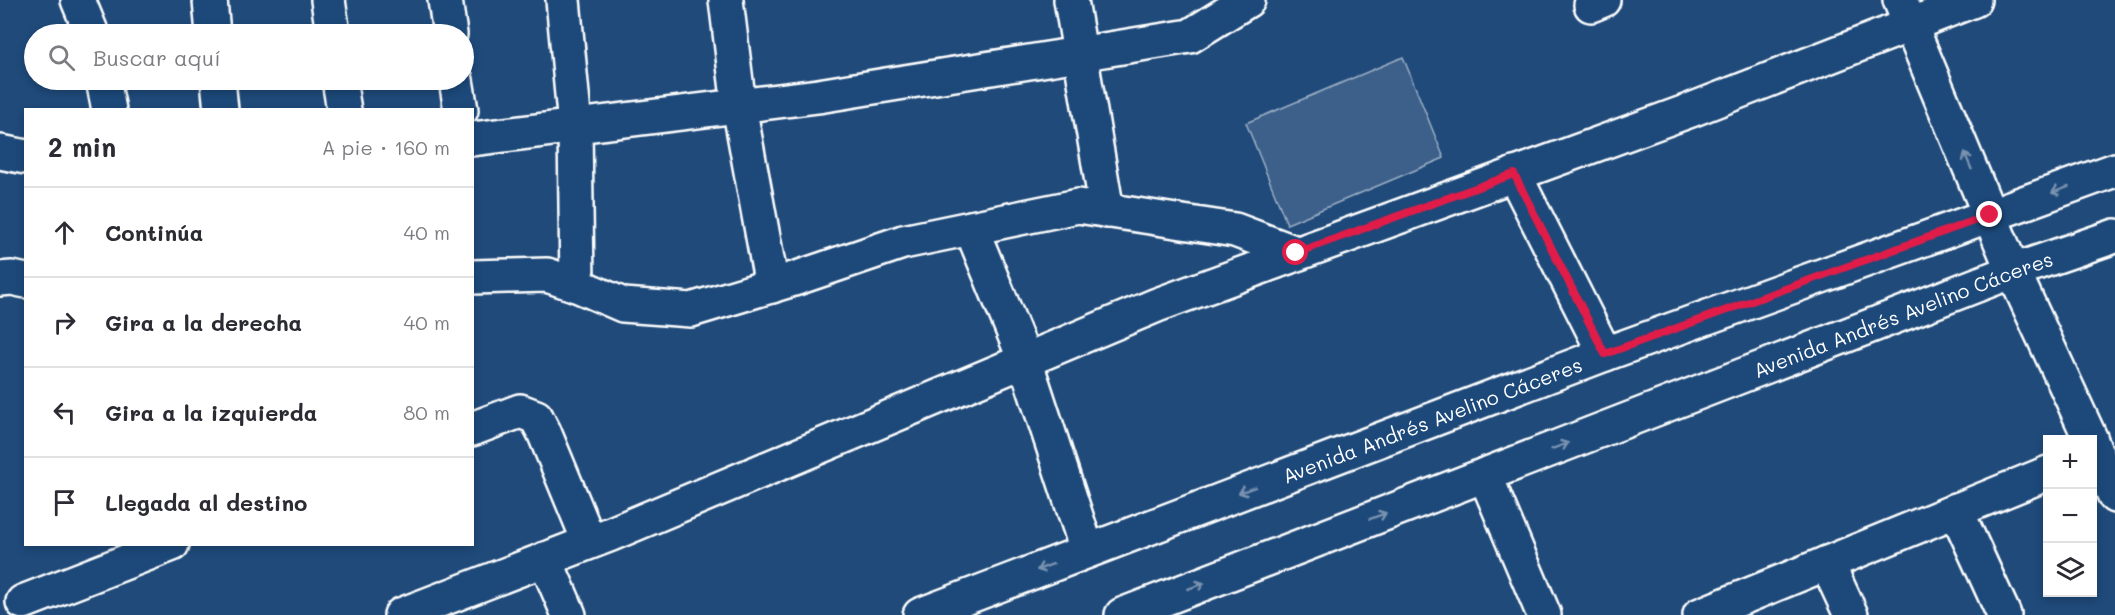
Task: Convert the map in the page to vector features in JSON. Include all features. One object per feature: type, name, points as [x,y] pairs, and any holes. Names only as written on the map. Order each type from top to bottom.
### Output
[{"type":"street","points":[[78,0],[88,24]]},
{"type":"street","points":[[210,0],[212,24]]},
{"type":"street","points":[[328,0],[332,24]]},
{"type":"street","points":[[445,0],[449,24]]},
{"type":"street","points":[[563,0],[575,126],[577,285]]},
{"type":"street","points":[[726,0],[739,106],[772,286]]},
{"type":"street","points":[[1071,0],[1107,211]]},
{"type":"street","points":[[474,139],[818,96],[1190,36],[1248,0]]},
{"type":"street","points":[[401,615],[590,542],[1157,305],[1691,110],[1905,12],[1974,0]]},
{"type":"street","points":[[1905,12],[2013,271],[2091,435]]},
{"type":"street","points":[[105,90],[109,108]]},
{"type":"street","points":[[219,90],[221,108]]},
{"type":"street","points":[[341,90],[344,108]]},
{"type":"street","points":[[458,90],[461,108]]},
{"type":"street","points":[[0,152],[24,157]]},
{"type":"street","name":"Avenida Andrés Avelino Cáceres","points":[[920,615],[1605,354],[2115,170]]},
{"type":"street","points":[[1514,174],[1605,354]]},
{"type":"street","points":[[474,277],[547,275],[623,305],[691,310],[772,286],[903,242],[1078,206],[1235,230],[1296,253]]},
{"type":"street","points":[[971,228],[1025,360],[1088,550]]},
{"type":"street","name":"Avenida Andrés Avelino Cáceres","points":[[1122,615],[2013,271],[2115,236]]},
{"type":"street","points":[[0,279],[24,281]]},
{"type":"street","points":[[474,428],[520,411],[536,417],[590,542]]},
{"type":"street","points":[[2097,447],[2115,496]]},
{"type":"street","points":[[1700,615],[2043,474]]},
{"type":"street","points":[[1485,475],[1544,615]]},
{"type":"street","points":[[1956,510],[2004,615]]},
{"type":"street","points":[[23,602],[167,546]]},
{"type":"street","points":[[545,559],[569,615]]},
{"type":"street","points":[[1827,563],[1851,615]]},
{"type":"shaded area","points":[[1403,57],[1444,158],[1287,224],[1246,123]]},
{"type":"route","points":[[1296,253],[1514,174],[1605,354],[1990,215]]}]
